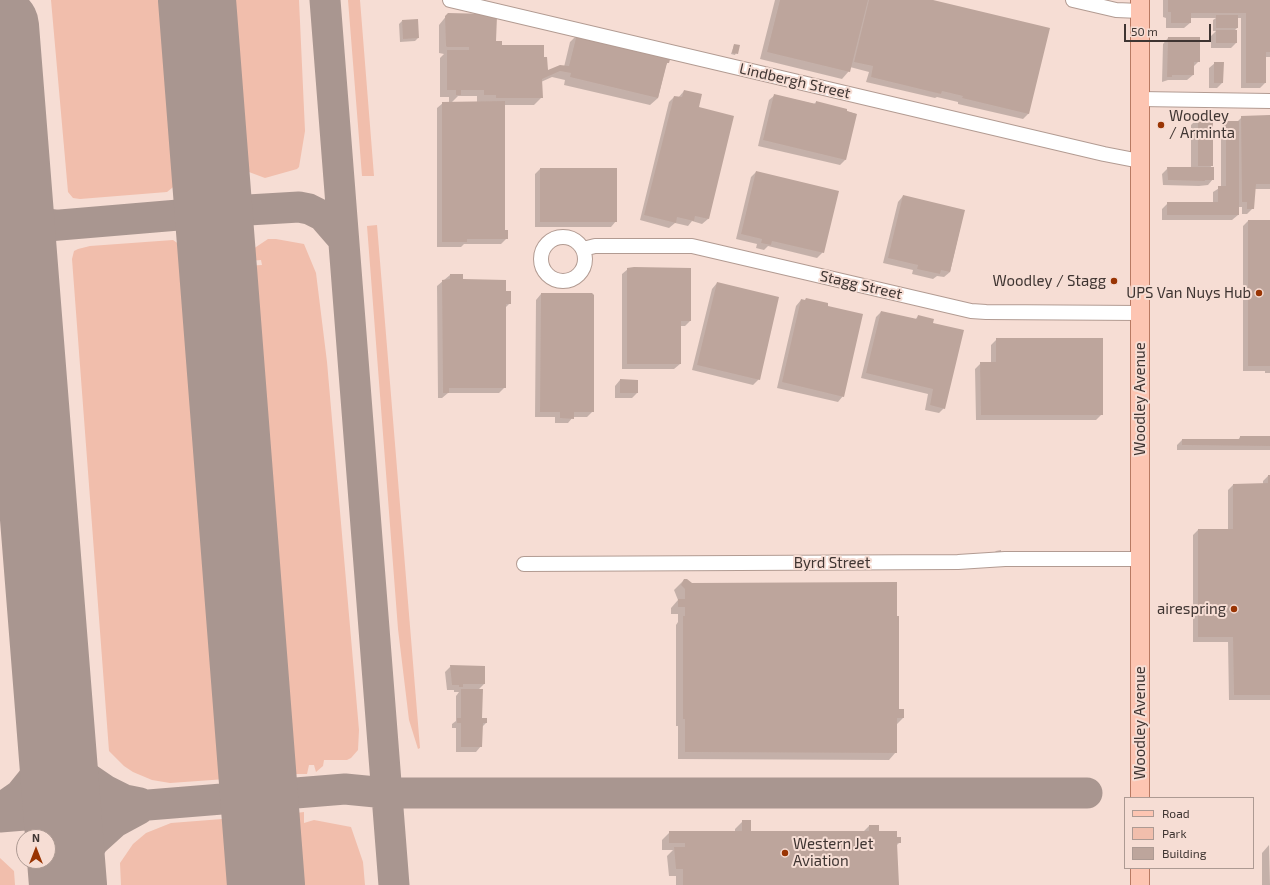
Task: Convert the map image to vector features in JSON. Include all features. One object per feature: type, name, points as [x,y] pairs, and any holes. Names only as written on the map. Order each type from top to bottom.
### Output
[{"type":"main road","name":"Woodley Avenue","points":[[1140,5],[1140,797]]},
{"type":"main road","points":[[1140,869],[1140,885]]},
{"type":"street","name":"Lindbergh Street","points":[[450,0],[1096,152],[1140,161]]},
{"type":"street","points":[[1073,0],[1116,10],[1140,5]]},
{"type":"street","points":[[1140,99],[1270,101]]},
{"type":"street","name":"Stagg Street","points":[[583,249],[595,246],[611,245],[692,246],[971,310],[986,312],[1140,313]]},
{"type":"street","name":"Byrd Street","points":[[524,564],[958,562],[1005,559],[1140,559]]},
{"type":"green space","points":[[51,0],[170,0],[183,166],[182,173],[177,184],[167,192],[80,199],[73,198],[68,192]]},
{"type":"green space","points":[[223,0],[299,0],[305,131],[299,167],[297,169],[265,178],[249,172],[241,163],[239,156],[235,156]]},
{"type":"green space","points":[[348,0],[360,0],[374,176],[362,176]]},
{"type":"green space","points":[[377,225],[420,748],[418,749],[409,720],[398,629],[367,226]]},
{"type":"green space","points":[[268,239],[304,244],[316,273],[327,362],[359,730],[358,750],[351,758],[347,760],[324,760],[323,766],[316,772],[314,765],[309,765],[307,774],[296,774],[290,761],[284,760],[244,266],[262,265],[261,260],[248,261],[253,249]]},
{"type":"green space","points":[[173,240],[183,247],[191,264],[231,775],[226,779],[170,783],[152,780],[133,772],[124,766],[109,751],[72,259],[74,251],[90,246]]},
{"type":"green space","points":[[304,812],[304,823],[314,820],[351,827],[363,862],[365,885],[292,885],[288,829],[295,827],[296,813]]},
{"type":"green space","points":[[235,818],[240,885],[121,885],[120,863],[133,844],[146,833],[171,823]]},
{"type":"green space","points":[[0,858],[14,871],[15,885],[0,885]]},
{"type":"building","points":[[780,0],[868,0],[850,72],[767,52]]},
{"type":"building","points":[[869,0],[933,0],[1050,28],[1029,114],[962,98],[963,96],[942,91],[941,94],[871,77],[873,66],[854,62]]},
{"type":"building","points":[[1168,0],[1270,0],[1270,52],[1266,52],[1266,83],[1246,83],[1246,13],[1191,13],[1191,23],[1171,23],[1171,12],[1168,12]]},
{"type":"building","points":[[448,13],[490,14],[497,16],[496,41],[502,41],[502,45],[544,45],[544,57],[547,57],[548,70],[560,65],[569,66],[577,34],[671,56],[669,63],[667,63],[658,98],[570,77],[571,73],[560,71],[542,79],[543,98],[496,98],[496,95],[484,95],[484,90],[461,90],[461,95],[456,95],[456,90],[447,90],[447,50],[469,50],[469,47],[446,46],[445,16]]},
{"type":"building","points":[[1216,15],[1238,15],[1238,28],[1216,28]]},
{"type":"building","points":[[418,19],[419,38],[403,39],[402,20]]},
{"type":"building","points":[[1216,30],[1237,30],[1237,43],[1216,43]]},
{"type":"building","points":[[1168,37],[1200,37],[1200,62],[1194,62],[1194,75],[1172,75],[1172,77],[1167,77]]},
{"type":"building","points":[[734,44],[740,45],[738,54],[732,53]]},
{"type":"building","points":[[1214,62],[1224,62],[1223,83],[1214,83]]},
{"type":"building","points":[[684,90],[702,94],[699,107],[734,116],[709,219],[695,216],[694,221],[677,217],[676,223],[644,215],[674,96],[682,97]]},
{"type":"building","points":[[774,94],[816,104],[816,101],[847,109],[847,111],[857,114],[846,160],[763,140]]},
{"type":"building","points":[[505,101],[505,230],[508,230],[508,239],[467,239],[467,242],[442,242],[442,102]]},
{"type":"building","points":[[1270,115],[1270,184],[1256,184],[1254,209],[1247,209],[1247,202],[1242,202],[1241,116]]},
{"type":"building","points":[[1198,117],[1213,117],[1213,166],[1198,166]]},
{"type":"building","points":[[1226,121],[1239,121],[1239,215],[1167,215],[1167,202],[1218,202],[1218,186],[1226,186]]},
{"type":"building","points":[[1167,167],[1214,167],[1214,180],[1168,180]]},
{"type":"building","points":[[540,168],[617,168],[617,222],[540,222]]},
{"type":"building","points":[[756,171],[839,191],[824,253],[772,241],[771,245],[761,243],[762,239],[741,234]]},
{"type":"building","points":[[903,195],[965,210],[950,272],[941,270],[940,274],[917,269],[918,265],[888,258]]},
{"type":"building","name":"UPS Van Nuys Hub","points":[[1248,220],[1270,220],[1270,366],[1248,366]]},
{"type":"building","points":[[627,268],[691,268],[691,321],[681,321],[681,364],[627,364]]},
{"type":"building","points":[[450,274],[463,274],[463,279],[506,280],[506,291],[511,291],[511,304],[506,304],[506,388],[449,388],[449,393],[443,393],[442,280],[450,279]]},
{"type":"building","points":[[717,282],[779,297],[760,380],[697,365]]},
{"type":"building","points":[[541,293],[592,293],[594,295],[594,412],[574,412],[574,419],[560,418],[560,412],[540,412]]},
{"type":"building","points":[[806,298],[828,303],[828,306],[863,314],[844,397],[782,382],[801,299],[805,300]]},
{"type":"building","points":[[881,311],[917,319],[918,315],[934,319],[933,323],[964,330],[945,409],[930,405],[933,389],[866,373]]},
{"type":"building","points":[[996,338],[1103,338],[1103,415],[981,415],[980,362],[996,362]]},
{"type":"building","points":[[620,379],[638,380],[638,393],[620,393]]},
{"type":"building","points":[[1240,436],[1270,436],[1270,446],[1182,445],[1182,439],[1240,439]]},
{"type":"building","name":"airespring","points":[[1268,475],[1270,475],[1270,695],[1234,695],[1233,637],[1198,637],[1198,529],[1233,529],[1233,484],[1268,483]]},
{"type":"building","points":[[684,579],[687,579],[692,583],[897,582],[897,616],[899,616],[899,709],[904,709],[904,718],[897,718],[897,753],[685,752],[685,719],[683,719],[683,616],[685,616],[685,607],[678,607],[678,599],[685,599],[685,589],[681,585]]},
{"type":"building","points":[[450,665],[485,666],[485,684],[463,684],[463,687],[459,687],[459,685],[452,685]]},
{"type":"building","points":[[461,689],[483,689],[482,718],[487,718],[487,723],[483,723],[482,747],[461,747],[461,723],[457,723],[457,718],[461,718]]},
{"type":"building","name":"Western Jet Aviation","points":[[742,820],[751,820],[751,831],[869,831],[869,825],[879,825],[879,831],[897,831],[897,837],[901,837],[901,843],[897,843],[899,885],[683,885],[683,869],[676,869],[674,847],[685,847],[685,843],[669,843],[669,831],[742,831]]},
{"type":"taxiway","points":[[325,0],[394,885]]},
{"type":"taxiway","points":[[211,179],[214,192],[222,204],[229,209],[239,210]]},
{"type":"taxiway","points":[[13,182],[19,203],[28,215],[41,223],[56,225]]},
{"type":"taxiway","points":[[0,230],[214,212],[299,207],[309,209],[323,216],[343,239]]},
{"type":"taxiway","points":[[185,214],[194,215],[205,219],[212,228],[216,244]]},
{"type":"taxiway","points":[[19,268],[23,249],[33,235],[46,227],[55,225]]},
{"type":"taxiway","points":[[52,691],[61,738],[74,764],[83,775],[105,790],[125,800],[140,803]]},
{"type":"taxiway","points":[[0,809],[20,795],[37,774],[49,747],[52,715]]},
{"type":"taxiway","points":[[226,798],[238,794],[251,782],[254,772],[254,743]]},
{"type":"taxiway","points":[[0,817],[345,789],[386,793],[1087,793]]},
{"type":"taxiway","points":[[263,846],[269,811],[277,800],[292,793]]},
{"type":"taxiway","points":[[74,885],[79,863],[94,841],[115,822],[139,809]]},
{"type":"taxiway","points":[[61,885],[63,824]]},
{"type":"runway","points":[[197,0],[266,885]]},
{"type":"runway","points":[[0,26],[68,885]]},
{"type":"place","name":"Woodley / Arminta","points":[[1161,125]]},
{"type":"place","name":"Woodley / Stagg","points":[[1114,281]]},
{"type":"place","name":"UPS Van Nuys Hub","points":[[1259,293]]},
{"type":"place","name":"airespring","points":[[1234,609]]},
{"type":"place","name":"Western Jet Aviation","points":[[785,853]]}]
